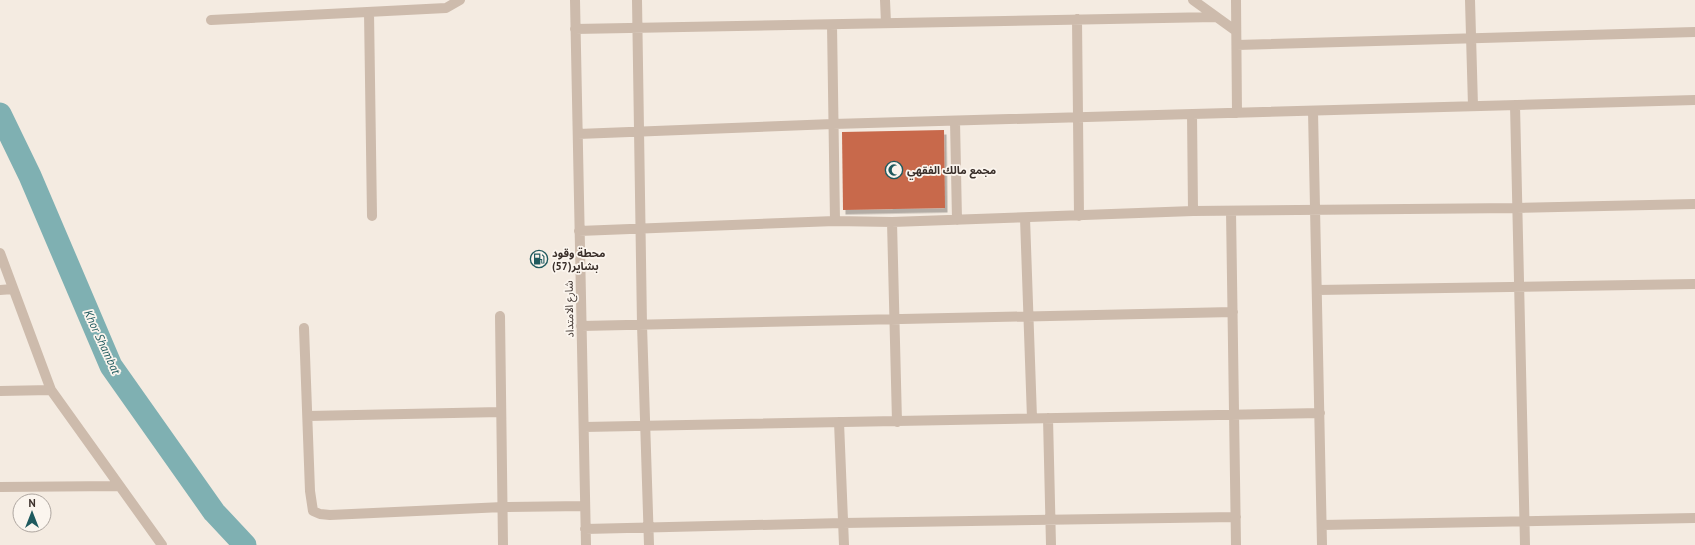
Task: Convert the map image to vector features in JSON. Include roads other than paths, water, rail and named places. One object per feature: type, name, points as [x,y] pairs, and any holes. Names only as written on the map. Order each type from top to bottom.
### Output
[{"type":"street","points":[[211,20],[446,8],[460,0]]},
{"type":"street","name":"شارع الامتداد","points":[[575,0],[586,545]]},
{"type":"street","points":[[637,0],[642,325],[649,545]]},
{"type":"street","points":[[885,0],[886,24]]},
{"type":"street","points":[[1193,0],[1236,31]]},
{"type":"street","points":[[1236,0],[1237,113]]},
{"type":"street","points":[[1470,0],[1473,106]]},
{"type":"street","points":[[369,12],[372,216]]},
{"type":"street","points":[[575,29],[1216,17]]},
{"type":"street","points":[[1077,19],[1079,216]]},
{"type":"street","points":[[832,24],[835,221]]},
{"type":"street","points":[[1237,44],[1695,32]]},
{"type":"street","points":[[578,134],[833,124],[1695,100]]},
{"type":"street","points":[[1515,105],[1525,545]]},
{"type":"street","points":[[1313,111],[1322,545]]},
{"type":"street","points":[[1192,114],[1193,211]]},
{"type":"street","points":[[955,121],[957,220]]},
{"type":"street","points":[[579,231],[835,221],[892,222],[1193,211],[1315,211],[1695,204]]},
{"type":"street","points":[[1231,211],[1236,545]]},
{"type":"street","points":[[1025,218],[1032,418]]},
{"type":"street","points":[[892,222],[897,422]]},
{"type":"street","points":[[0,253],[51,390],[162,545]]},
{"type":"street","points":[[1317,290],[1695,284]]},
{"type":"street","points":[[0,290],[13,289]]},
{"type":"street","points":[[581,326],[1029,318],[1233,312]]},
{"type":"street","points":[[500,316],[503,545]]},
{"type":"street","points":[[304,328],[311,504],[313,511],[320,514],[503,507],[585,506]]},
{"type":"street","points":[[0,391],[51,390]]},
{"type":"street","points":[[308,416],[501,412]]},
{"type":"street","points":[[584,427],[1320,413]]},
{"type":"street","points":[[1048,418],[1051,545]]},
{"type":"street","points":[[839,422],[844,545]]},
{"type":"street","points":[[0,487],[119,486]]},
{"type":"street","points":[[586,529],[1050,519],[1236,517]]},
{"type":"street","points":[[1322,525],[1695,518]]},
{"type":"waterway","name":"Khor Shambat","points":[[0,114],[30,176],[111,366],[214,512],[245,545]]},
{"type":"place","name":"مجمع مالك الفقهي","points":[[894,170]]},
{"type":"place","name":"محطة وقود بشاير(57)","points":[[539,259]]}]
